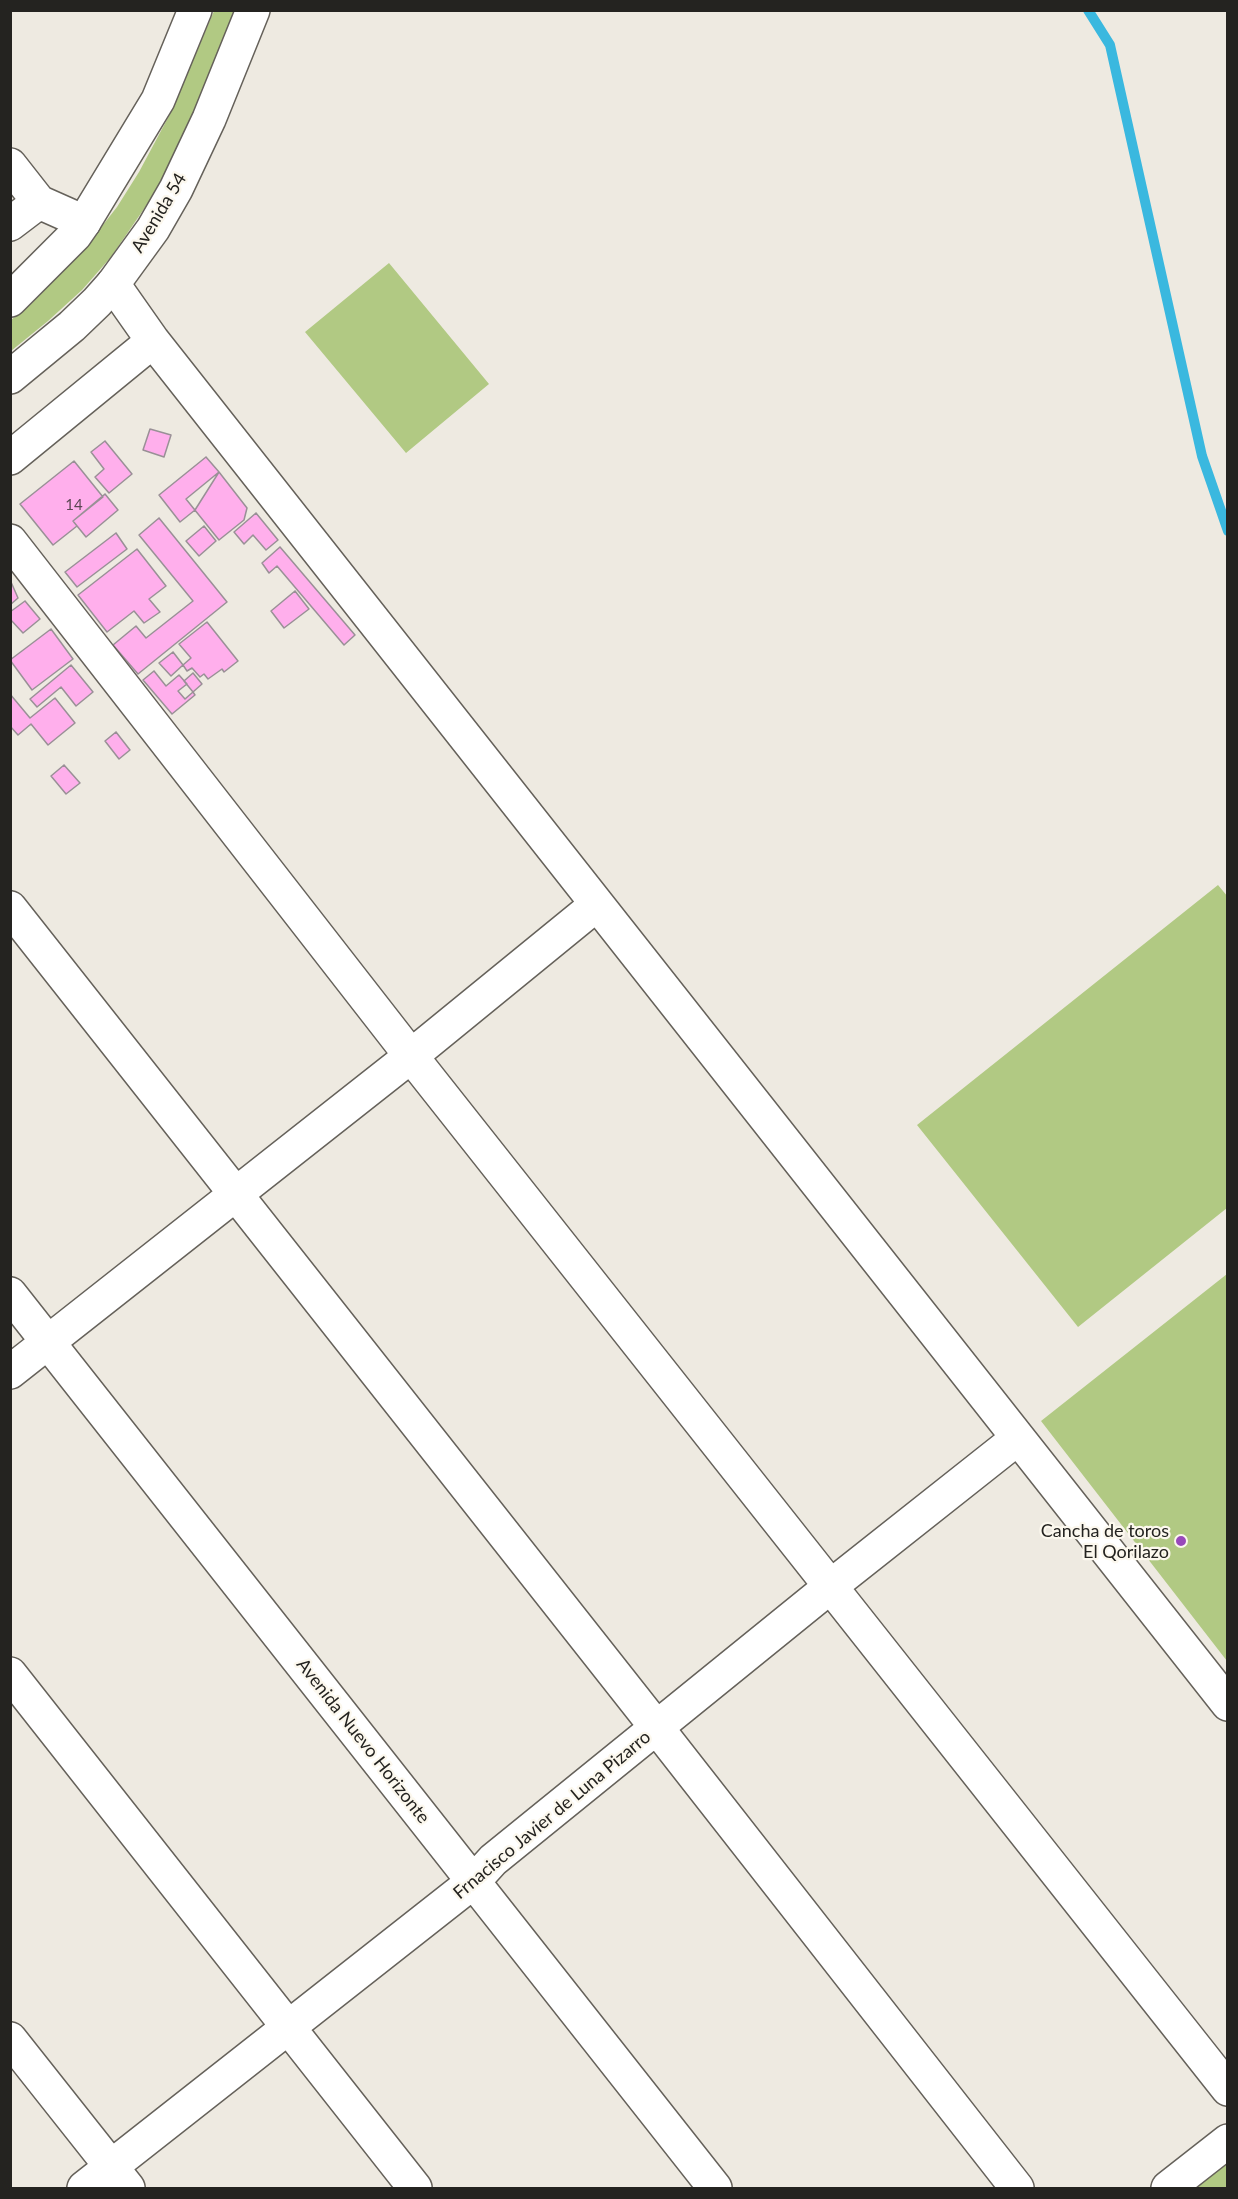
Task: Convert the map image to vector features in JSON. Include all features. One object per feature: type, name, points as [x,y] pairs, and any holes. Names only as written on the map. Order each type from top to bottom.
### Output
[{"type":"street","points":[[10,300],[75,236],[84,222],[158,100],[195,10]]},
{"type":"street","name":"Avenida 54","points":[[10,377],[72,326],[113,284],[153,229],[176,189],[209,119],[253,10]]},
{"type":"street","points":[[10,165],[39,202],[84,222]]},
{"type":"street","points":[[10,224],[39,202]]},
{"type":"street","points":[[113,284],[153,341],[1227,1704]]},
{"type":"street","points":[[10,458],[153,341]]},
{"type":"street","points":[[10,541],[411,1056],[1227,2089]]},
{"type":"street","points":[[10,1372],[411,1056],[596,905]]},
{"type":"street","points":[[10,908],[1017,2188]]},
{"type":"street","name":"Avenida Nuevo Horizonte","points":[[10,1294],[715,2188]]},
{"type":"street","name":"Frnacisco Javier de Luna Pizarro","points":[[84,2188],[120,2178],[289,2028],[473,1882],[493,1860],[831,1586],[1018,1438]]},
{"type":"street","points":[[10,1674],[416,2188]]},
{"type":"street","points":[[10,2040],[120,2178]]},
{"type":"street","points":[[1168,2188],[1227,2141]]},
{"type":"green space","points":[[214,11],[234,11],[190,122],[161,184],[111,257],[82,290],[11,351],[11,320],[31,304],[88,244],[117,207],[139,172],[170,114]]},
{"type":"green space","points":[[389,263],[489,384],[406,453],[305,332]]},
{"type":"green space","points":[[1218,885],[1228,897],[1227,1208],[1078,1327],[917,1125]]},
{"type":"green space","name":"Cancha de toros El Qorilazo","points":[[1227,1274],[1227,1661],[1041,1421]]},
{"type":"green space","points":[[1227,2161],[1227,2187],[1193,2188]]},
{"type":"building","points":[[150,429],[171,435],[164,457],[143,450]]},
{"type":"building","points":[[105,441],[132,474],[109,493],[95,477],[104,469],[91,452]]},
{"type":"building","points":[[206,457],[219,472],[195,510],[180,522],[159,495]]},
{"type":"building","points":[[74,461],[103,497],[73,521],[77,526],[53,545],[20,504]]},
{"type":"building","points":[[219,472],[247,508],[244,520],[219,540],[186,499]]},
{"type":"building","points":[[105,494],[118,510],[86,537],[73,521]]},
{"type":"building","points":[[256,513],[278,540],[266,550],[253,535],[244,544],[234,532]]},
{"type":"building","points":[[159,518],[227,602],[138,674],[113,645],[136,626],[146,638],[193,601],[139,535]]},
{"type":"building","points":[[204,526],[216,541],[199,556],[186,541]]},
{"type":"building","points":[[116,533],[127,549],[77,587],[65,572]]},
{"type":"building","points":[[280,547],[355,635],[344,645],[277,566],[269,573],[262,563]]},
{"type":"building","points":[[137,549],[166,586],[149,599],[160,612],[144,623],[134,611],[107,632],[78,595]]},
{"type":"building","points":[[10,582],[18,598],[10,605]]},
{"type":"building","points":[[295,591],[309,609],[284,628],[271,611]]},
{"type":"building","points":[[25,601],[40,619],[23,633],[10,619],[10,612]]},
{"type":"building","points":[[207,622],[238,661],[224,672],[222,669],[208,679],[204,674],[200,677],[192,668],[187,671],[183,665],[191,658],[179,644]]},
{"type":"building","points":[[51,629],[73,659],[32,690],[10,660]]},
{"type":"building","points":[[173,652],[183,665],[171,676],[159,663]]},
{"type":"building","points":[[71,665],[93,692],[76,706],[61,687],[37,707],[30,699]]},
{"type":"building","points":[[154,671],[166,686],[179,675],[187,684],[178,691],[185,699],[193,692],[195,695],[172,714],[143,680]]},
{"type":"building","points":[[193,673],[202,684],[193,692],[184,681]]},
{"type":"building","points":[[10,694],[30,718],[55,698],[75,723],[48,745],[31,724],[18,735],[10,726]]},
{"type":"building","points":[[116,732],[130,750],[119,759],[105,741]]},
{"type":"building","points":[[64,765],[80,783],[66,794],[51,776]]},
{"type":"waterway","points":[[1088,10],[1110,45],[1202,456],[1228,531]]},
{"type":"place","name":"Cancha de toros El Qorilazo","points":[[1181,1541]]}]
